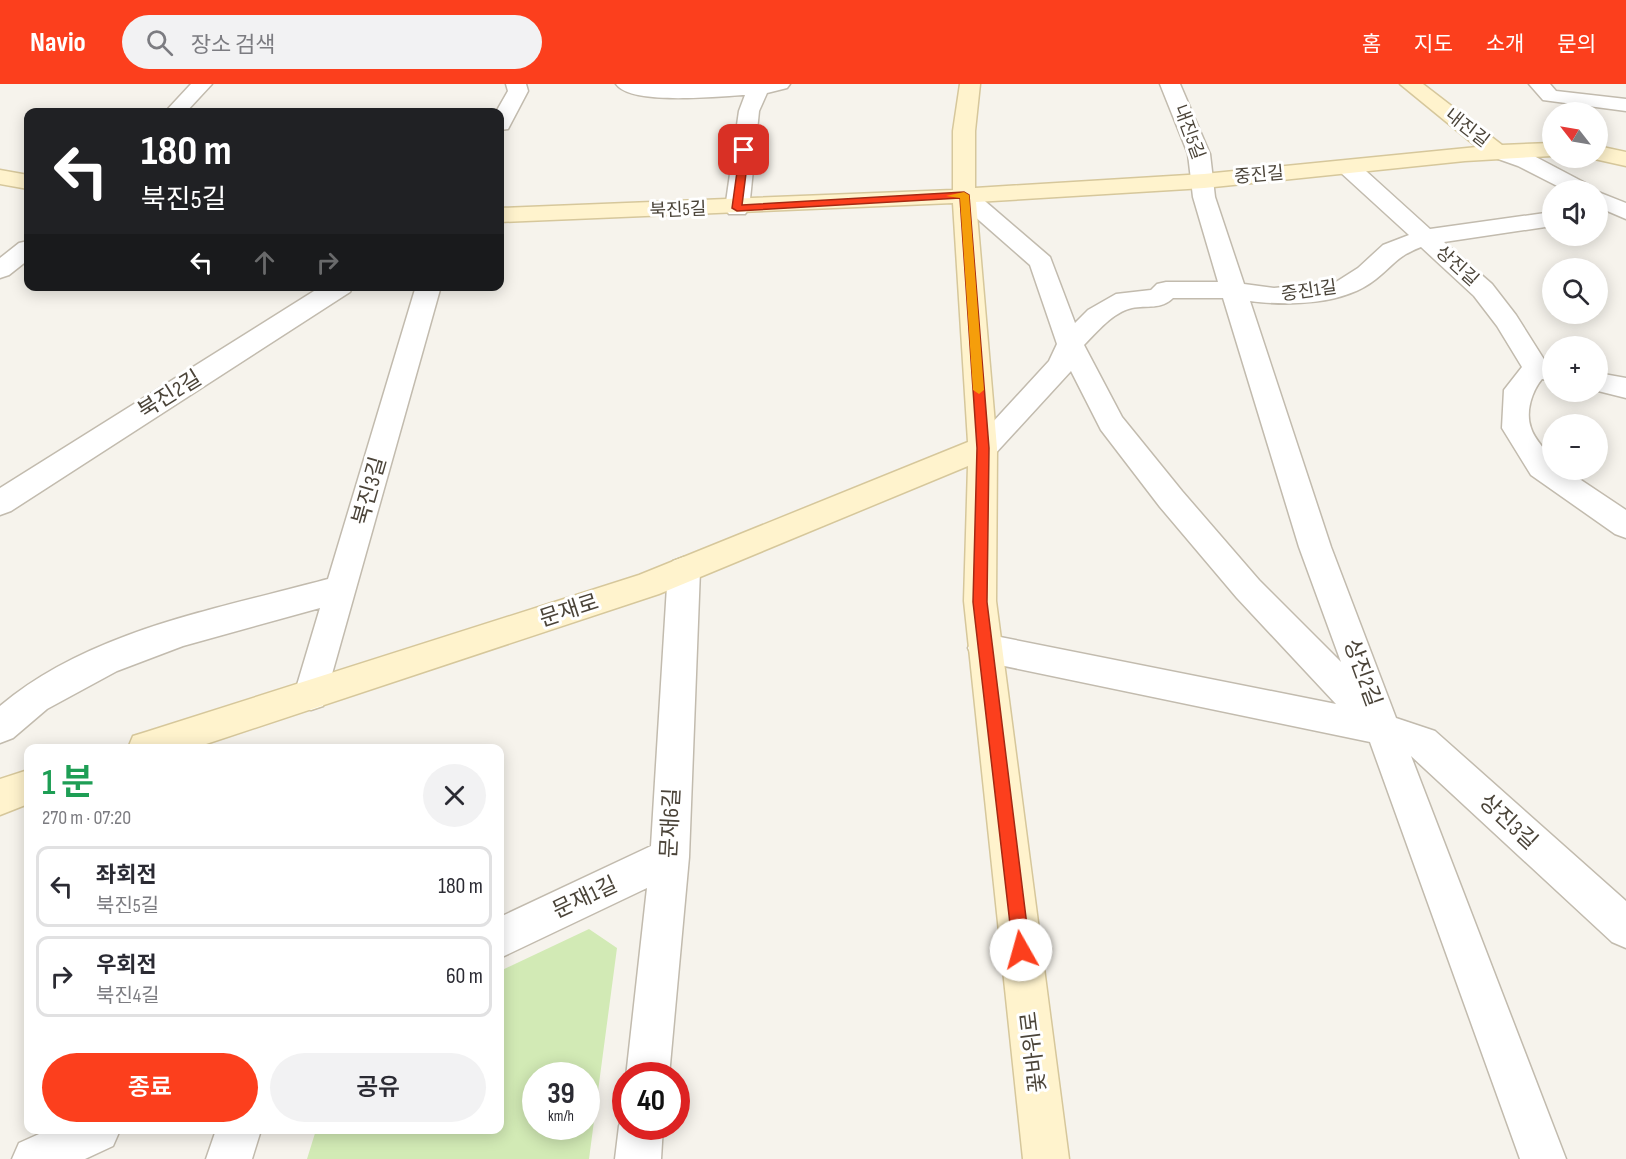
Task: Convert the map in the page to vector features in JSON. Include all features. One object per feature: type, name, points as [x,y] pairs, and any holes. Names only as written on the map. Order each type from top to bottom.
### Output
[{"type":"street","points":[[179,108],[202,84]]},
{"type":"street","points":[[504,117],[518,91],[516,84]]},
{"type":"street","points":[[626,84],[645,91],[758,89],[780,84]]},
{"type":"street","name":"꽃바위로","points":[[970,84],[964,131],[964,195],[983,448],[980,602],[1046,1159]]},
{"type":"street","name":"내진5길","points":[[1170,84],[1181,105],[1206,180]]},
{"type":"street","name":"내진길","points":[[1410,84],[1496,150]]},
{"type":"street","points":[[737,208],[749,111],[758,89]]},
{"type":"street","points":[[1551,94],[1626,105]]},
{"type":"street","name":"중진길","points":[[964,195],[1206,180],[1496,150],[1542,149]]},
{"type":"street","points":[[1496,150],[1526,161],[1562,180]]},
{"type":"street","points":[[1608,155],[1626,159]]},
{"type":"street","name":"상진길","points":[[1348,167],[1483,290],[1542,367]]},
{"type":"street","points":[[0,177],[24,181]]},
{"type":"street","name":"상진2길","points":[[1206,180],[1204,197],[1315,547],[1542,1159]]},
{"type":"street","points":[[964,195],[1041,262],[1070,344],[1111,423],[1171,499],[1248,589],[1383,729]]},
{"type":"street","name":"북진5길","points":[[504,215],[737,208],[964,195]]},
{"type":"street","name":"중진1길","points":[[983,448],[1061,365],[1070,344],[1097,316],[1125,300],[1158,298],[1166,290],[1232,290],[1275,296],[1341,289],[1367,274],[1392,250],[1425,237],[1542,220]]},
{"type":"street","points":[[0,270],[24,251]]},
{"type":"street","name":"북진2길","points":[[0,503],[333,291]]},
{"type":"street","name":"북진3길","points":[[310,695],[428,291]]},
{"type":"street","points":[[1542,372],[1518,390],[1516,428],[1541,467],[1626,526]]},
{"type":"street","points":[[1608,384],[1626,388]]},
{"type":"street","name":"문재로","points":[[158,744],[648,585],[983,448]]},
{"type":"street","name":"문재6길","points":[[648,1062],[670,857],[684,570]]},
{"type":"street","points":[[0,727],[35,698],[80,672],[143,645],[341,589]]},
{"type":"street","name":"상진3길","points":[[985,648],[1383,729],[1422,742],[1626,928]]},
{"type":"street","points":[[0,797],[24,788]]},
{"type":"street","name":"문재1길","points":[[504,936],[670,857]]},
{"type":"street","points":[[35,1159],[88,1134]]},
{"type":"street","points":[[229,1159],[238,1134]]},
{"type":"street","points":[[638,1159],[640,1140]]},
{"type":"green space","points":[[589,929],[617,948],[600,1076],[600,1062],[522,1062],[522,1140],[592,1140],[589,1159],[307,1159],[315,1134],[504,1134],[504,969]]},
{"type":"slow traffic","points":[[951,196],[964,195],[979,390]]},
{"type":"route","points":[[744,150],[737,208],[964,195],[983,448],[980,602],[1021,950]]}]
